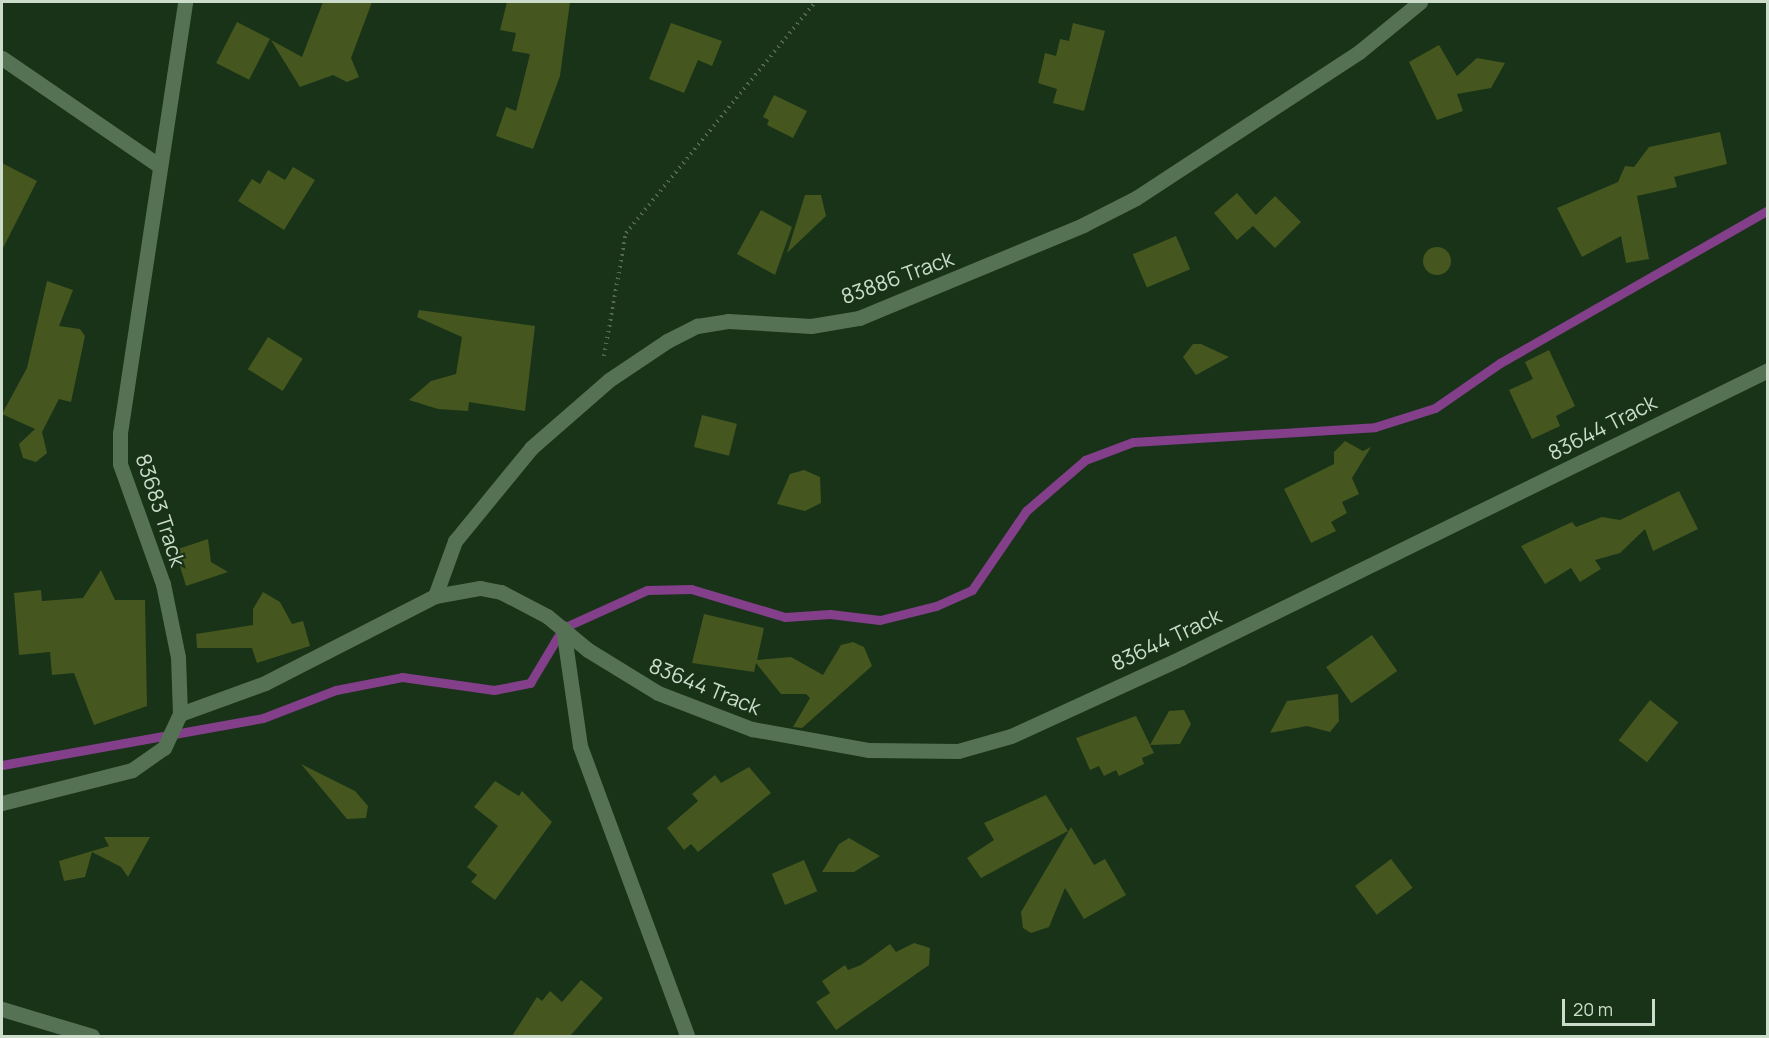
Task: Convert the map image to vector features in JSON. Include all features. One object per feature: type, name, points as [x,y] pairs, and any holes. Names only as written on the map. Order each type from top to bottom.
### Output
[{"type":"street","name":"83683 Track","points":[[2,803],[132,770],[164,748],[180,714],[178,657],[163,584],[120,464],[121,405],[157,164],[185,2]]},
{"type":"street","name":"83886 Track","points":[[435,596],[455,541],[481,504],[531,448],[598,389],[697,326],[728,321],[811,326],[859,318],[1083,225],[1136,198],[1359,52],[1420,2]]},
{"type":"street","points":[[2,58],[157,164]]},
{"type":"street","name":"83644 Track","points":[[180,714],[265,682],[435,596],[480,588],[501,592],[564,628],[588,650],[658,693],[752,729],[869,750],[958,751],[1011,735],[1181,658],[1767,370]]},
{"type":"street","points":[[564,628],[580,746],[687,1036]]},
{"type":"street","points":[[2,1009],[92,1036]]},
{"type":"path","points":[[598,389],[626,233],[814,2]]},
{"type":"building","points":[[323,2],[372,2],[351,58],[359,77],[347,82],[333,75],[300,87],[271,40],[302,57]]},
{"type":"building","points":[[507,2],[570,2],[560,76],[533,149],[496,136],[506,107],[516,111],[530,54],[512,51],[516,33],[500,30]]},
{"type":"building","points":[[237,22],[270,39],[249,80],[216,63]]},
{"type":"building","points":[[671,23],[722,41],[712,66],[698,60],[684,93],[649,79]]},
{"type":"building","points":[[1073,23],[1105,31],[1084,111],[1053,103],[1057,89],[1038,83],[1045,53],[1056,56],[1060,39],[1069,41]]},
{"type":"building","points":[[1439,45],[1457,76],[1477,58],[1505,63],[1491,88],[1457,94],[1463,111],[1437,120],[1409,62]]},
{"type":"building","points":[[774,95],[807,111],[793,138],[767,125],[769,120],[763,117]]},
{"type":"building","points":[[1720,132],[1727,164],[1674,177],[1677,187],[1637,196],[1649,259],[1626,263],[1621,236],[1582,257],[1557,208],[1618,182],[1625,166],[1634,167],[1649,147]]},
{"type":"building","points":[[2,163],[37,181],[2,250]]},
{"type":"building","points":[[293,167],[315,180],[284,230],[238,201],[252,179],[260,184],[268,170],[285,180]]},
{"type":"building","points":[[1237,193],[1256,215],[1275,196],[1301,222],[1275,248],[1253,226],[1237,240],[1214,213]]},
{"type":"building","points":[[805,195],[821,195],[826,216],[787,253]]},
{"type":"building","points":[[761,210],[792,227],[775,275],[737,254]]},
{"type":"building","points":[[1176,236],[1190,269],[1147,288],[1133,254]]},
{"type":"building","points":[[1437,247],[1447,251],[1451,261],[1447,271],[1437,275],[1427,271],[1423,261],[1427,251]]},
{"type":"building","points":[[47,281],[73,290],[59,326],[80,329],[85,336],[71,402],[59,399],[42,432],[47,453],[36,462],[23,458],[19,444],[35,429],[2,414],[27,368]]},
{"type":"building","points":[[419,310],[535,326],[525,411],[469,402],[468,411],[438,409],[409,400],[431,381],[456,374],[462,337],[417,317]]},
{"type":"building","points":[[268,337],[303,359],[283,391],[248,369]]},
{"type":"building","points":[[1193,344],[1201,344],[1229,357],[1196,375],[1183,357]]},
{"type":"building","points":[[1549,350],[1575,406],[1556,416],[1560,426],[1532,439],[1509,390],[1533,379],[1525,362]]},
{"type":"building","points":[[702,415],[737,424],[729,456],[694,447]]},
{"type":"building","points":[[1345,441],[1363,451],[1371,447],[1352,478],[1359,494],[1342,502],[1347,513],[1331,522],[1336,531],[1311,543],[1284,489],[1334,464],[1334,452]]},
{"type":"building","points":[[804,470],[820,477],[821,503],[805,511],[777,504],[790,474]]},
{"type":"building","points":[[1679,491],[1698,529],[1653,551],[1645,529],[1620,553],[1595,560],[1601,569],[1580,582],[1571,568],[1545,584],[1521,546],[1572,522],[1576,527],[1602,517],[1620,520]]},
{"type":"building","points":[[208,539],[211,562],[228,572],[186,586],[175,550]]},
{"type":"building","points":[[101,570],[115,600],[145,600],[147,706],[94,725],[74,673],[52,675],[50,652],[19,655],[14,593],[41,590],[42,601],[83,598]]},
{"type":"building","points":[[263,592],[280,602],[292,624],[303,621],[310,646],[257,663],[252,648],[197,648],[196,634],[253,625],[253,609]]},
{"type":"building","points":[[704,614],[764,628],[757,660],[791,657],[823,675],[841,645],[853,642],[864,647],[872,666],[802,728],[793,727],[810,698],[806,694],[781,694],[756,663],[754,672],[692,663]]},
{"type":"building","points":[[1372,635],[1397,671],[1351,703],[1326,667]]},
{"type":"building","points":[[1338,694],[1339,721],[1330,732],[1307,726],[1270,733],[1287,701]]},
{"type":"building","points":[[1650,700],[1678,722],[1647,762],[1619,740]]},
{"type":"building","points":[[1184,710],[1191,724],[1180,744],[1150,745],[1169,711]]},
{"type":"building","points":[[1136,716],[1154,753],[1142,758],[1144,764],[1119,776],[1116,770],[1104,776],[1099,766],[1090,770],[1076,738]]},
{"type":"building","points":[[301,764],[355,791],[368,806],[366,818],[347,819]]},
{"type":"building","points":[[749,767],[771,793],[698,852],[691,844],[684,850],[667,828],[698,801],[692,794],[715,775],[721,783]]},
{"type":"building","points":[[495,781],[519,796],[522,791],[552,822],[495,900],[471,882],[477,875],[467,867],[498,826],[474,807]]},
{"type":"building","points":[[1046,795],[1068,831],[981,878],[967,858],[994,840],[984,823]]},
{"type":"building","points":[[1071,827],[1094,865],[1105,859],[1126,895],[1084,919],[1065,888],[1049,927],[1031,933],[1023,928],[1021,912]]},
{"type":"building","points":[[104,837],[150,837],[128,877],[121,867],[92,852],[85,877],[64,881],[59,861],[109,846]]},
{"type":"building","points":[[849,838],[880,856],[854,872],[822,872],[839,844]]},
{"type":"building","points":[[1391,859],[1413,888],[1377,915],[1355,886]]},
{"type":"building","points":[[804,860],[817,891],[785,905],[772,874]]},
{"type":"building","points":[[914,943],[930,948],[929,965],[836,1030],[816,1002],[830,993],[822,981],[845,965],[848,970],[861,965],[890,944],[896,952]]},
{"type":"building","points":[[581,980],[603,998],[570,1036],[512,1036],[537,997],[542,1001],[550,991],[562,1002]]},
{"type":"waterway","points":[[2,765],[263,718],[336,690],[402,677],[494,690],[530,683],[563,628],[647,590],[691,589],[785,617],[830,614],[880,620],[936,606],[972,590],[1026,511],[1085,460],[1133,442],[1375,427],[1435,408],[1500,363],[1768,210]]}]
